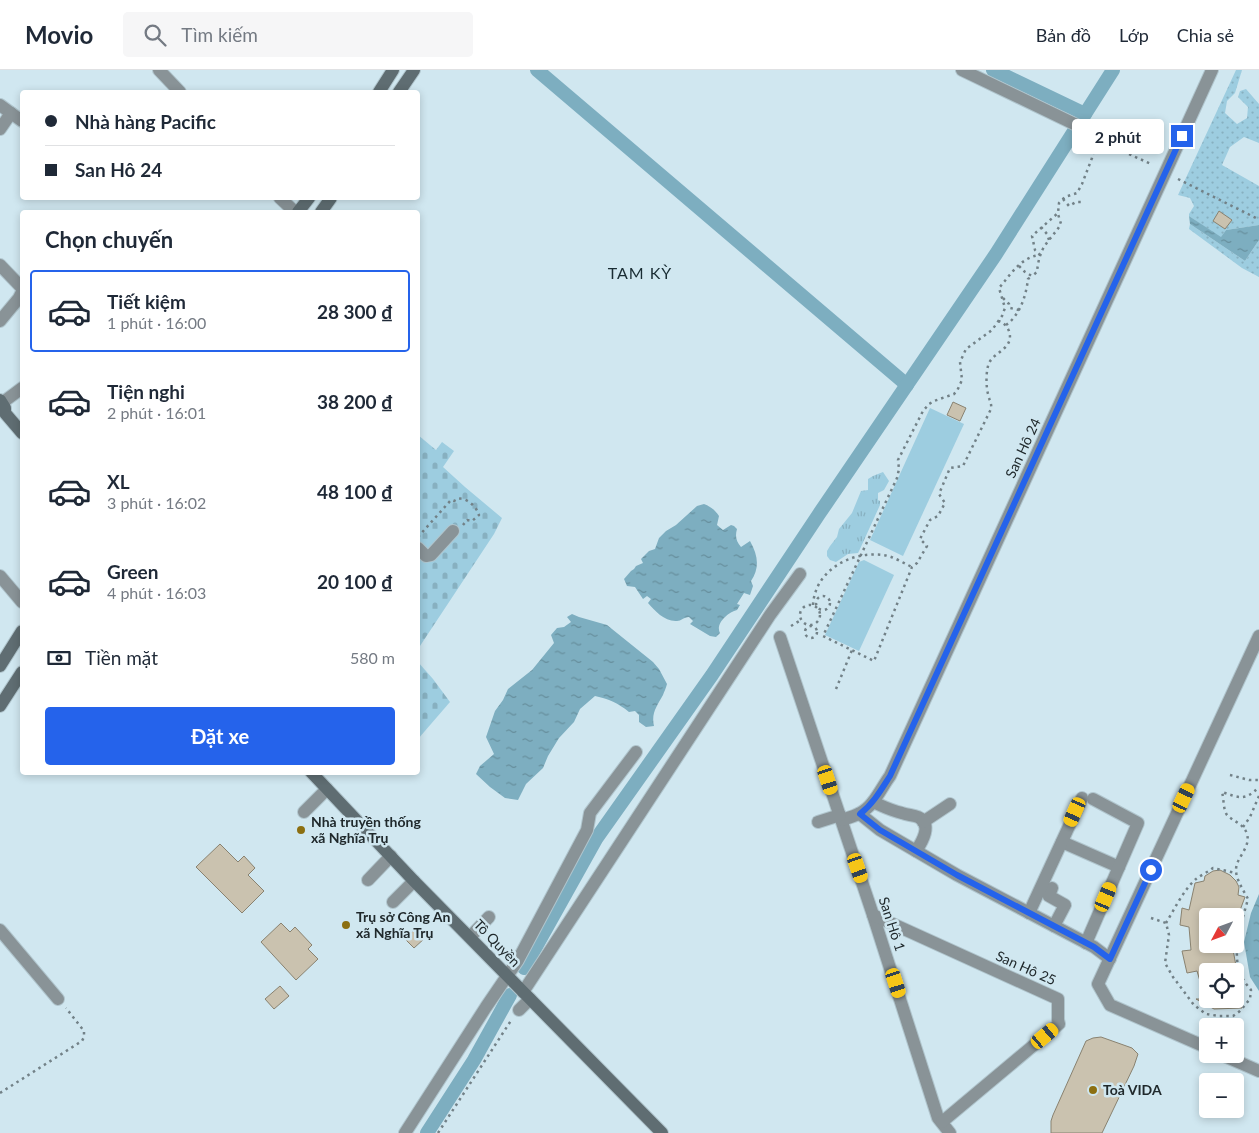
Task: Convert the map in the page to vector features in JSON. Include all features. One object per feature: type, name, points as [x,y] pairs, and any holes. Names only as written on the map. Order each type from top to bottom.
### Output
[{"type":"main road","points":[[380,90],[393,70]]},
{"type":"main road","points":[[401,90],[414,70]]},
{"type":"main road","points":[[298,210],[307,200]]},
{"type":"main road","points":[[2,409],[20,431]]},
{"type":"main road","points":[[0,666],[20,634]]},
{"type":"main road","points":[[0,706],[20,675]]},
{"type":"main road","name":"Tô Quyền","points":[[314,775],[414,881],[662,1133]]},
{"type":"street","points":[[159,70],[178,90]]},
{"type":"street","points":[[962,70],[1081,126]]},
{"type":"street","name":"San Hô 24","points":[[818,822],[860,814],[873,802],[890,776],[1212,70]]},
{"type":"street","points":[[0,105],[20,119]]},
{"type":"street","points":[[0,129],[12,113]]},
{"type":"street","points":[[282,200],[294,210]]},
{"type":"street","points":[[0,264],[20,286]]},
{"type":"street","points":[[0,321],[20,296]]},
{"type":"street","points":[[2,409],[20,390]]},
{"type":"street","points":[[420,550],[426,556],[431,555],[453,531]]},
{"type":"street","points":[[518,1010],[770,615],[800,574]]},
{"type":"street","points":[[0,576],[20,600]]},
{"type":"street","points":[[1199,1044],[1110,1005],[1098,984],[1259,636]]},
{"type":"street","name":"San Hô 1","points":[[780,637],[874,915],[938,1118],[950,1133]]},
{"type":"street","points":[[405,1133],[518,960],[587,830],[590,813],[636,752]]},
{"type":"street","points":[[304,812],[327,789]]},
{"type":"street","points":[[1029,913],[1062,842],[1088,798],[1138,823],[1086,943]]},
{"type":"street","points":[[873,802],[918,818],[924,822],[926,829],[924,838],[916,851]]},
{"type":"street","points":[[924,822],[950,804]]},
{"type":"street","points":[[860,814],[880,830],[957,875],[1094,947],[1110,959]]},
{"type":"street","points":[[1062,842],[1119,866]]},
{"type":"street","points":[[368,880],[391,856]]},
{"type":"street","points":[[393,902],[414,881]]},
{"type":"street","points":[[1052,888],[1049,896],[1065,905],[1054,926]]},
{"type":"street","name":"San Hô 25","points":[[874,915],[1058,999],[1059,1024],[942,1122]]},
{"type":"street","points":[[470,937],[489,917]]},
{"type":"street","points":[[0,930],[58,999]]},
{"type":"street","points":[[1241,1063],[1259,1071]]},
{"type":"path","points":[[1006,325],[1013,321],[1019,310],[1027,291],[1028,279],[1037,272],[1040,255],[1045,244],[1061,224],[1058,213],[1059,203],[1064,197],[1077,193],[1097,145],[1102,142],[1151,164]]},
{"type":"path","points":[[1178,179],[1256,218]]},
{"type":"path","points":[[1063,199],[1069,206],[1076,202],[1082,202]]},
{"type":"path","points":[[1040,255],[1035,250],[1032,236],[1058,213]]},
{"type":"path","points":[[1041,228],[1047,234],[1049,240]]},
{"type":"path","points":[[998,321],[1006,325],[1010,337],[1007,346],[992,358],[988,364],[987,388],[988,396],[992,403],[991,409],[963,466],[950,468],[939,494],[945,503],[938,516],[930,520],[920,539],[926,546],[917,563],[912,567],[874,661],[823,636],[897,478],[898,460],[916,422],[929,404],[957,391],[962,380],[960,362],[966,349],[992,330],[1005,308],[999,288],[1011,272],[1032,256],[1040,255]]},
{"type":"path","points":[[1019,266],[1032,276]]},
{"type":"path","points":[[1001,297],[1009,304],[1010,308],[1019,310]]},
{"type":"path","points":[[813,605],[820,581],[833,568],[845,560],[860,556],[885,555],[912,567]]},
{"type":"path","points":[[818,609],[813,605],[806,606],[800,614],[801,620],[806,625],[812,626],[815,628],[817,634],[810,638],[806,636],[805,631],[808,627],[812,626],[816,624],[820,619],[820,612],[818,609],[816,604],[818,598],[822,596],[829,598],[831,603],[829,608],[825,610],[818,609]]},
{"type":"path","points":[[791,626],[801,620]]},
{"type":"path","points":[[836,689],[852,650]]},
{"type":"path","points":[[1230,775],[1249,780],[1259,780]]},
{"type":"path","points":[[1236,873],[1213,868],[1202,877],[1197,878],[1180,899],[1166,923],[1169,935],[1165,963],[1173,977],[1194,1004],[1206,1014],[1233,1016],[1250,1000],[1251,990],[1241,976],[1237,949],[1248,899],[1236,873],[1238,860],[1243,854],[1248,839],[1243,827],[1227,814],[1222,792],[1239,798],[1251,795],[1259,787]]},
{"type":"path","points":[[1243,827],[1250,817],[1259,796]]},
{"type":"path","points":[[1151,918],[1166,923]]},
{"type":"path","points":[[0,1092],[82,1041],[84,1031],[58,999]]},
{"type":"path","points":[[438,1133],[518,1010]]},
{"type":"green space","points":[[1236,70],[1242,70],[1235,93],[1227,101],[1225,113],[1237,124],[1247,118],[1248,107],[1238,97],[1240,91],[1246,89],[1259,104],[1259,143],[1244,137],[1230,147],[1222,165],[1259,186],[1259,225],[1226,230],[1221,238],[1189,216],[1194,206],[1190,198],[1178,195]]},
{"type":"green space","points":[[1190,224],[1245,261],[1259,240],[1259,277],[1242,268],[1189,229]]},
{"type":"green space","points":[[930,408],[964,424],[903,556],[870,540]]},
{"type":"green space","points":[[420,437],[436,450],[442,442],[454,451],[443,467],[502,518],[494,534],[420,646]]},
{"type":"green space","points":[[883,472],[889,481],[884,490],[878,493],[880,505],[858,553],[848,554],[836,562],[830,560],[827,556],[827,551],[837,537],[839,529],[852,513],[861,491],[868,490],[868,479]]},
{"type":"green space","points":[[864,560],[894,575],[859,651],[825,635],[859,562]]},
{"type":"green space","points":[[420,664],[433,679],[450,702],[420,737]]},
{"type":"water","points":[[1189,216],[1221,237],[1226,230],[1259,225],[1259,240],[1245,261],[1190,224]]},
{"type":"water","points":[[704,504],[713,509],[719,516],[717,525],[723,530],[731,525],[737,529],[736,538],[741,547],[750,541],[757,561],[756,571],[751,581],[753,586],[750,595],[744,593],[737,604],[740,605],[737,610],[726,616],[721,622],[719,626],[720,633],[716,637],[710,636],[690,624],[693,621],[689,617],[677,621],[664,618],[648,603],[651,599],[647,596],[643,599],[635,587],[627,586],[624,579],[636,566],[643,563],[641,559],[649,551],[655,549],[659,538],[666,531],[676,525],[697,506]]},
{"type":"water","points":[[572,614],[607,625],[659,669],[667,684],[654,713],[654,726],[646,727],[639,722],[639,715],[635,711],[629,712],[605,698],[595,696],[580,709],[574,722],[559,738],[543,768],[526,784],[518,800],[505,798],[476,774],[480,766],[494,754],[486,737],[495,711],[508,689],[532,670],[554,643],[551,635],[557,628],[564,627],[571,622],[567,617]]},
{"type":"water","points":[[1259,894],[1259,991],[1250,977],[1244,942],[1251,913]]},
{"type":"building","points":[[1219,211],[1232,220],[1225,229],[1213,221]]},
{"type":"building","points":[[953,402],[966,408],[960,421],[947,415]]},
{"type":"building","points":[[220,844],[238,862],[244,856],[255,868],[248,875],[264,891],[242,913],[196,867]]},
{"type":"building","points":[[1220,870],[1230,875],[1239,887],[1238,895],[1245,897],[1241,908],[1199,908],[1199,953],[1234,953],[1235,963],[1199,963],[1199,978],[1197,971],[1187,973],[1182,951],[1191,950],[1189,927],[1180,925],[1182,908],[1189,910],[1195,883],[1204,881],[1205,876],[1213,871]]},
{"type":"building","points":[[281,923],[290,932],[295,927],[312,945],[308,949],[318,959],[296,980],[261,942]]},
{"type":"building","points":[[416,928],[425,938],[414,948],[405,939]]},
{"type":"building","points":[[280,986],[289,996],[274,1009],[265,999]]},
{"type":"building","name":"Toà VIDA","points":[[1101,1037],[1132,1048],[1138,1054],[1102,1133],[1051,1133],[1053,1115],[1086,1041]]},
{"type":"waterway","points":[[537,70],[907,385]]},
{"type":"waterway","points":[[993,70],[1085,114]]},
{"type":"waterway","points":[[524,968],[596,839],[712,675],[996,254],[1113,70]]},
{"type":"waterway","points":[[427,1133],[474,1060],[510,995]]},
{"type":"place","name":"Nhà truyền thống xã Nghĩa Trụ","points":[[301,830]]},
{"type":"place","name":"Trụ sở Công An xã Nghĩa Trụ","points":[[346,925]]},
{"type":"place","name":"Toà VIDA","points":[[1093,1090]]},
{"type":"district","name":"TAM KỲ","points":[[640,273]]},
{"type":"route","points":[[1151,870],[1110,959],[1094,947],[957,875],[880,830],[860,814],[873,802],[890,776],[1182,136]]}]
